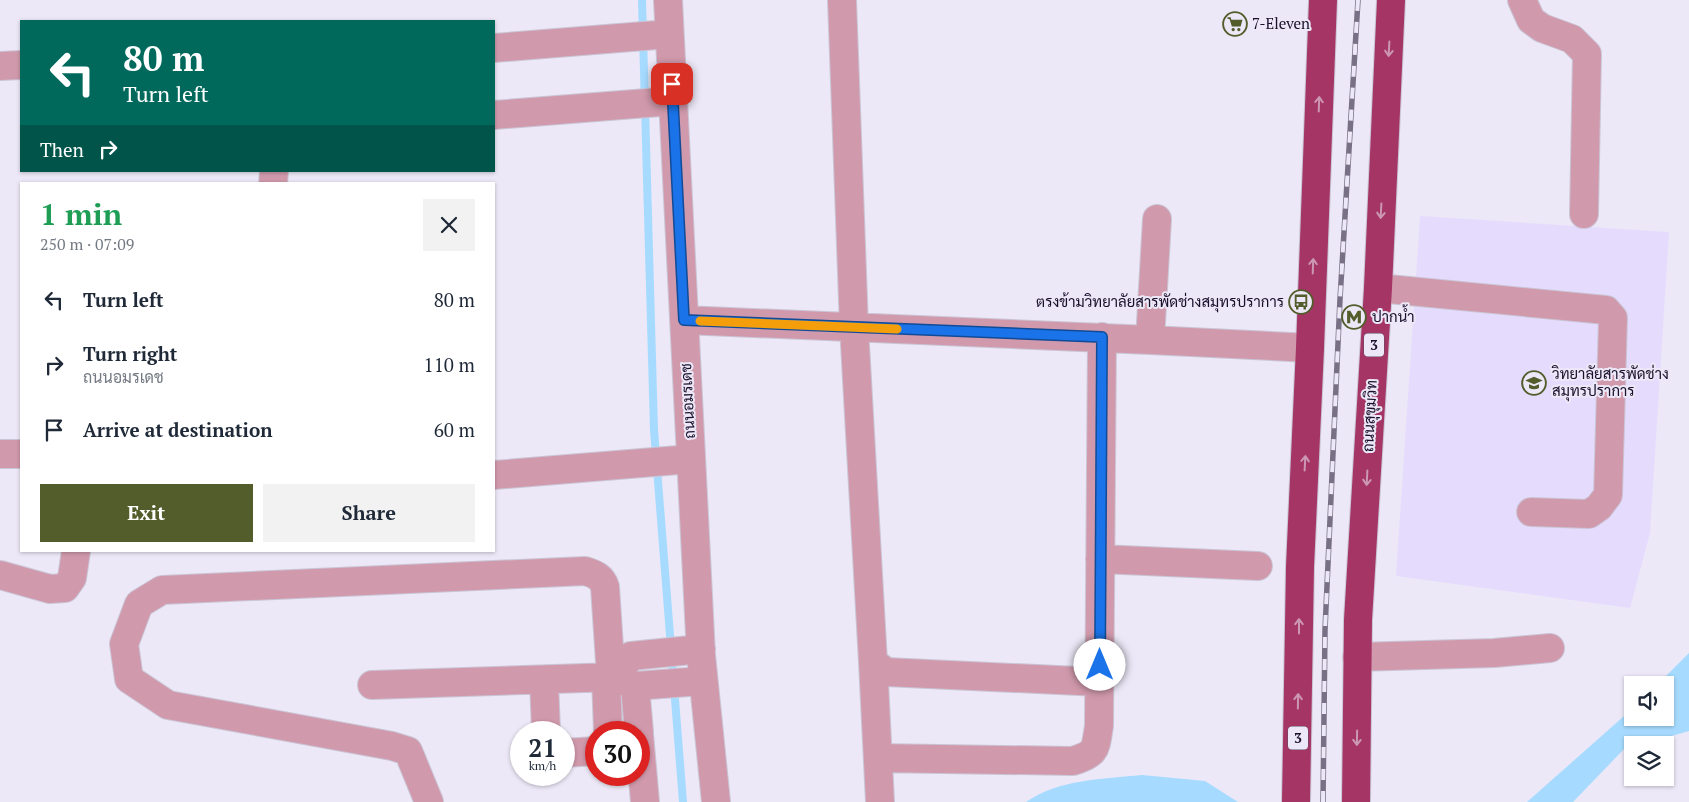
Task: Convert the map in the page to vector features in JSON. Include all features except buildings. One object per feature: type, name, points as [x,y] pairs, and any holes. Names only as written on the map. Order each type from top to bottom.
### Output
[{"type":"highway","name":"3","points":[[1296,802],[1300,567],[1323,0]]},
{"type":"highway","name":"ถนนสุขุมวิท","points":[[1356,802],[1357,656],[1392,0]]},
{"type":"street","name":"ถนนอมรเดช","points":[[668,0],[667,35],[670,101],[684,320],[667,461],[685,682],[716,802]]},
{"type":"street","points":[[842,0],[854,327],[880,802]]},
{"type":"street","points":[[1522,0],[1531,20],[1542,28],[1572,39],[1587,54],[1584,214]]},
{"type":"street","points":[[495,48],[667,35]]},
{"type":"street","points":[[0,66],[20,65]]},
{"type":"street","points":[[495,114],[670,101]]},
{"type":"street","points":[[1150,340],[1157,219]]},
{"type":"street","points":[[1378,288],[1606,310],[1613,318],[1608,495],[1599,507],[1589,514],[1531,512]]},
{"type":"street","points":[[684,320],[1102,337],[1310,348]]},
{"type":"street","points":[[878,758],[1072,761],[1091,754],[1095,747],[1100,726],[1102,337]]},
{"type":"street","points":[[0,454],[20,454]]},
{"type":"street","points":[[495,476],[667,461]]},
{"type":"street","points":[[0,575],[50,589],[66,588],[72,578],[76,552]]},
{"type":"street","points":[[1100,559],[1258,566]]},
{"type":"street","points":[[429,802],[408,751],[392,746],[168,705],[129,679],[124,644],[140,604],[162,590],[585,571],[592,573],[602,580],[605,587],[617,680],[634,721]]},
{"type":"street","points":[[1357,656],[1494,653],[1550,648]]},
{"type":"street","points":[[610,721],[617,680],[631,656],[683,651]]},
{"type":"street","points":[[873,662],[886,672],[1100,682]]},
{"type":"street","points":[[544,680],[546,721]]},
{"type":"street","points":[[372,685],[544,680],[685,682]]},
{"type":"street","points":[[644,786],[645,802]]},
{"type":"shaded area","name":"วิทยาลัยสารพัดช่าง สมุทรปราการ","points":[[1420,216],[1669,232],[1650,533],[1630,608],[1396,576]]},
{"type":"water","points":[[1689,653],[1689,731],[1672,736],[1624,736],[1624,749],[1573,802],[1527,802],[1624,716],[1624,726],[1674,726],[1674,676],[1666,676]]},
{"type":"water","points":[[1142,775],[1205,781],[1238,802],[1026,802],[1039,794],[1067,784]]},
{"type":"waterway","points":[[642,0],[654,430],[683,802]]},
{"type":"railway","points":[[1323,802],[1325,630],[1340,299],[1358,0]]},
{"type":"slow traffic","points":[[700,321],[897,329]]},
{"type":"place","name":"7-Eleven","points":[[1235,24]]},
{"type":"place","name":"ตรงข้ามวิทยาลัยสารพัดช่างสมุทรปราการ","points":[[1301,302]]},
{"type":"place","name":"ปากน้ำ","points":[[1354,317]]},
{"type":"place","name":"วิทยาลัยสารพัดช่าง สมุทรปราการ","points":[[1534,383]]},
{"type":"route","points":[[672,84],[684,320],[1102,337],[1100,665]]}]
